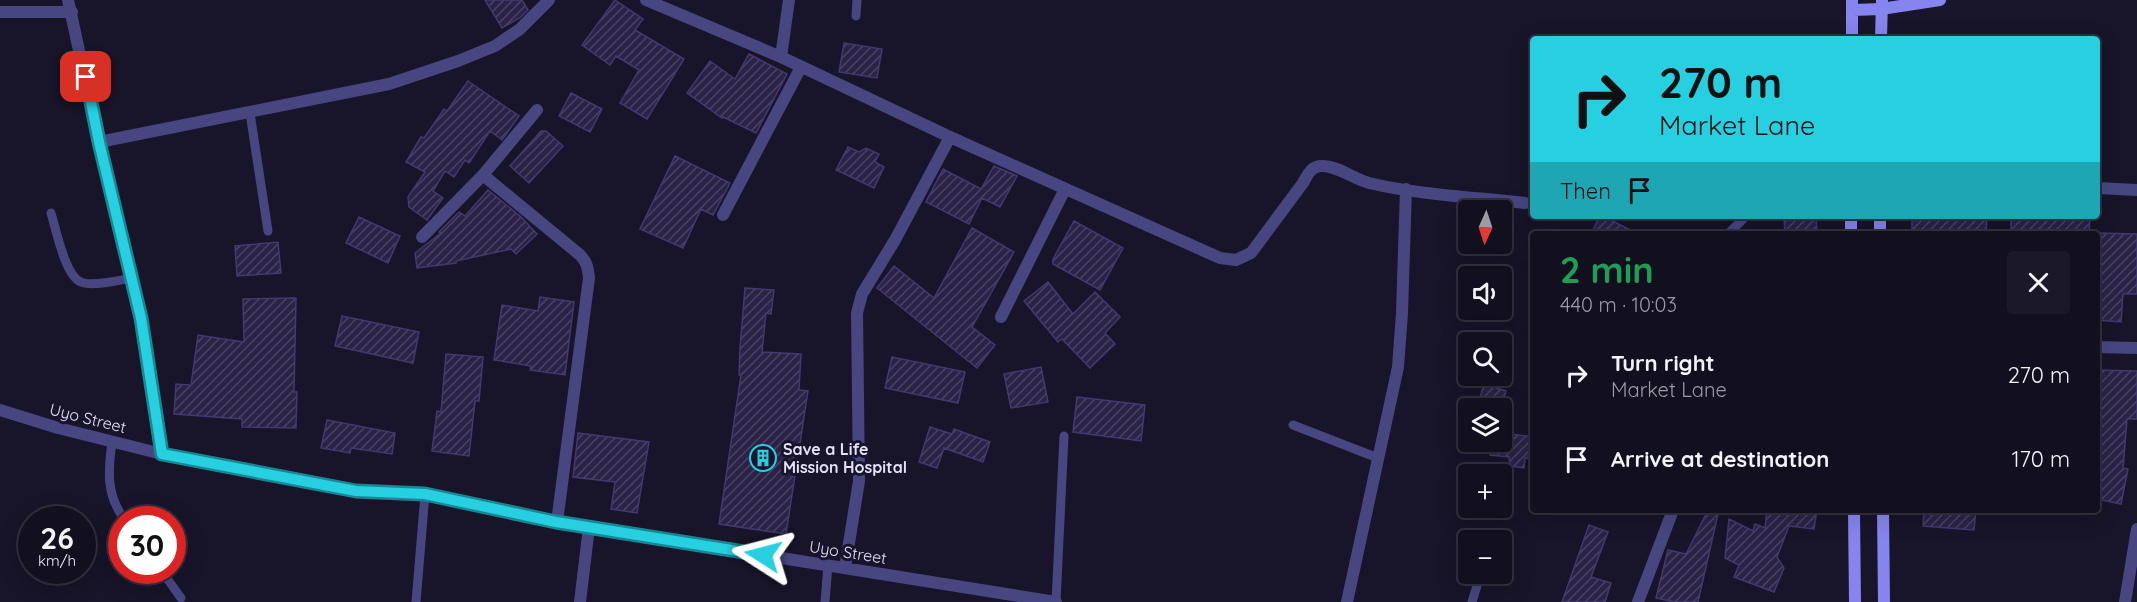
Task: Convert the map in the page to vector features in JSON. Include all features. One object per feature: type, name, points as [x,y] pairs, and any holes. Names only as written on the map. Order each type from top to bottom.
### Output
[{"type":"main road","points":[[1852,36],[1852,5],[1940,0]]},
{"type":"main road","points":[[1881,36],[1882,5]]},
{"type":"main road","points":[[1854,513],[1855,602]]},
{"type":"main road","points":[[1883,513],[1884,602]]},
{"type":"street","points":[[99,142],[389,84],[458,61],[503,41],[520,29],[549,0]]},
{"type":"street","points":[[646,0],[781,57],[950,137],[1220,258],[1236,260],[1251,253],[1303,183],[1310,170],[1319,166],[1329,166],[1368,182],[1406,189],[1524,203]]},
{"type":"street","points":[[781,57],[789,0]]},
{"type":"street","points":[[0,12],[70,3],[99,142],[133,278],[162,454]]},
{"type":"street","points":[[723,215],[801,67]]},
{"type":"street","points":[[422,237],[483,175],[537,110]]},
{"type":"street","points":[[844,568],[859,481],[857,313],[862,294],[895,240],[950,137]]},
{"type":"street","points":[[483,175],[586,262],[589,278],[556,522]]},
{"type":"street","points":[[2100,188],[2137,190]]},
{"type":"street","points":[[1001,317],[1065,189]]},
{"type":"street","points":[[1347,602],[1398,367],[1406,189]]},
{"type":"street","points":[[2100,347],[2137,348]]},
{"type":"street","name":"Uyo Street","points":[[0,410],[162,454],[356,491],[425,494],[556,522],[1032,600],[1056,602]]},
{"type":"street","points":[[1638,602],[1672,513]]},
{"type":"street","points":[[580,602],[589,527]]},
{"type":"street","points":[[2126,602],[2137,529]]},
{"type":"lane","points":[[856,0],[856,16]]},
{"type":"lane","points":[[250,113],[268,231]]},
{"type":"lane","points":[[51,213],[72,276],[79,282],[89,284],[133,278]]},
{"type":"lane","points":[[1731,231],[1743,219]]},
{"type":"lane","points":[[1293,425],[1378,458]]},
{"type":"lane","points":[[1056,602],[1064,436]]},
{"type":"lane","points":[[112,442],[108,470],[111,492],[118,506]]},
{"type":"lane","points":[[416,602],[425,494]]},
{"type":"lane","points":[[825,602],[828,565]]},
{"type":"lane","points":[[171,584],[181,597]]},
{"type":"lane","points":[[1472,602],[1478,584]]},
{"type":"building","points":[[485,0],[522,0],[528,10],[502,28]]},
{"type":"building","points":[[615,0],[643,19],[635,30],[684,59],[647,119],[620,103],[639,70],[616,56],[610,65],[582,45]]},
{"type":"building","points":[[844,43],[882,49],[877,78],[839,72]]},
{"type":"building","points":[[749,54],[787,74],[756,133],[722,118],[687,93],[710,61],[735,79]]},
{"type":"building","points":[[468,81],[519,116],[502,140],[490,131],[469,163],[465,160],[454,177],[445,171],[433,191],[443,198],[427,220],[409,207],[408,197],[425,172],[406,162],[421,137],[424,138],[444,109],[447,111]]},
{"type":"building","points":[[571,93],[602,109],[590,132],[559,116]]},
{"type":"building","points":[[541,131],[546,131],[563,146],[529,183],[510,166]]},
{"type":"building","points":[[848,147],[859,152],[866,148],[879,154],[875,162],[884,167],[874,188],[836,170]]},
{"type":"building","points":[[675,156],[730,183],[713,215],[701,209],[683,248],[640,229]]},
{"type":"building","points":[[994,166],[1017,176],[1000,207],[982,198],[969,224],[926,202],[943,169],[981,189]]},
{"type":"building","points":[[488,190],[520,216],[537,234],[516,254],[511,249],[456,261],[456,263],[417,268],[415,253],[441,233],[439,232],[459,212],[465,216]]},
{"type":"building","points":[[359,217],[400,236],[388,263],[346,243]]},
{"type":"building","points":[[1598,219],[1609,219],[1632,231],[1592,231]]},
{"type":"building","points":[[1784,219],[1816,219],[1817,231],[1785,231]]},
{"type":"building","points":[[1912,219],[1987,219],[1986,231],[1912,231]]},
{"type":"building","points":[[2011,219],[2090,219],[2089,231],[2011,231]]},
{"type":"building","points":[[1074,221],[1123,248],[1100,290],[1053,264],[1053,259]]},
{"type":"building","points":[[972,228],[1014,252],[972,327],[995,345],[977,368],[877,288],[894,266],[934,298]]},
{"type":"building","points":[[2100,233],[2137,234],[2137,294],[2123,294],[2121,322],[2100,320]]},
{"type":"building","points":[[278,242],[281,273],[237,276],[235,246]]},
{"type":"building","points":[[1048,282],[1073,314],[1095,292],[1120,317],[1105,333],[1115,344],[1090,368],[1062,339],[1058,342],[1024,301]]},
{"type":"building","name":"Save a Life Mission Hospital","points":[[745,288],[774,290],[771,314],[766,313],[762,352],[801,354],[799,390],[808,391],[786,534],[719,524],[741,375],[739,375],[740,348]]},
{"type":"building","points":[[540,297],[574,302],[565,375],[530,370],[531,366],[494,360],[502,305],[538,311]]},
{"type":"building","points":[[296,298],[294,392],[297,392],[296,428],[242,427],[242,419],[174,414],[176,384],[191,385],[198,335],[244,342],[243,299]]},
{"type":"building","points":[[342,316],[419,332],[413,363],[335,346]]},
{"type":"building","points":[[446,354],[483,357],[479,401],[475,401],[469,456],[432,451],[437,411],[441,412]]},
{"type":"building","points":[[892,357],[965,372],[958,403],[885,388]]},
{"type":"building","points":[[1041,367],[1048,402],[1011,408],[1004,374]]},
{"type":"building","points":[[2100,370],[2137,371],[2137,419],[2127,419],[2123,468],[2128,469],[2121,504],[2100,500]]},
{"type":"building","points":[[1483,386],[1506,391],[1504,398],[1480,398]]},
{"type":"building","points":[[1077,397],[1145,405],[1141,441],[1073,432]]},
{"type":"building","points":[[327,420],[395,433],[392,454],[351,448],[350,453],[321,448]]},
{"type":"building","points":[[930,427],[952,434],[954,429],[990,442],[983,462],[944,448],[937,468],[919,462]]},
{"type":"building","points":[[578,433],[649,442],[637,513],[611,509],[615,482],[573,477]]},
{"type":"building","points":[[1512,434],[1530,437],[1530,459],[1525,458],[1524,468],[1512,466],[1509,457],[1490,455],[1490,452],[1512,452]]},
{"type":"building","points":[[1706,513],[1718,514],[1698,602],[1674,602],[1656,598],[1668,550],[1686,554]]},
{"type":"building","points":[[1767,513],[1817,513],[1814,529],[1789,526],[1777,557],[1784,568],[1774,592],[1734,577],[1739,565],[1725,558],[1729,519],[1753,531],[1755,524],[1765,528]]},
{"type":"building","points":[[1924,513],[1976,513],[1974,530],[1923,526]]},
{"type":"building","points":[[1589,525],[1608,532],[1591,577],[1611,583],[1605,602],[1562,602]]},
{"type":"place","name":"Save a Life Mission Hospital","points":[[763,458]]},
{"type":"route","points":[[86,77],[99,142],[133,278],[162,454],[356,491],[425,494],[556,522],[763,555]]}]
